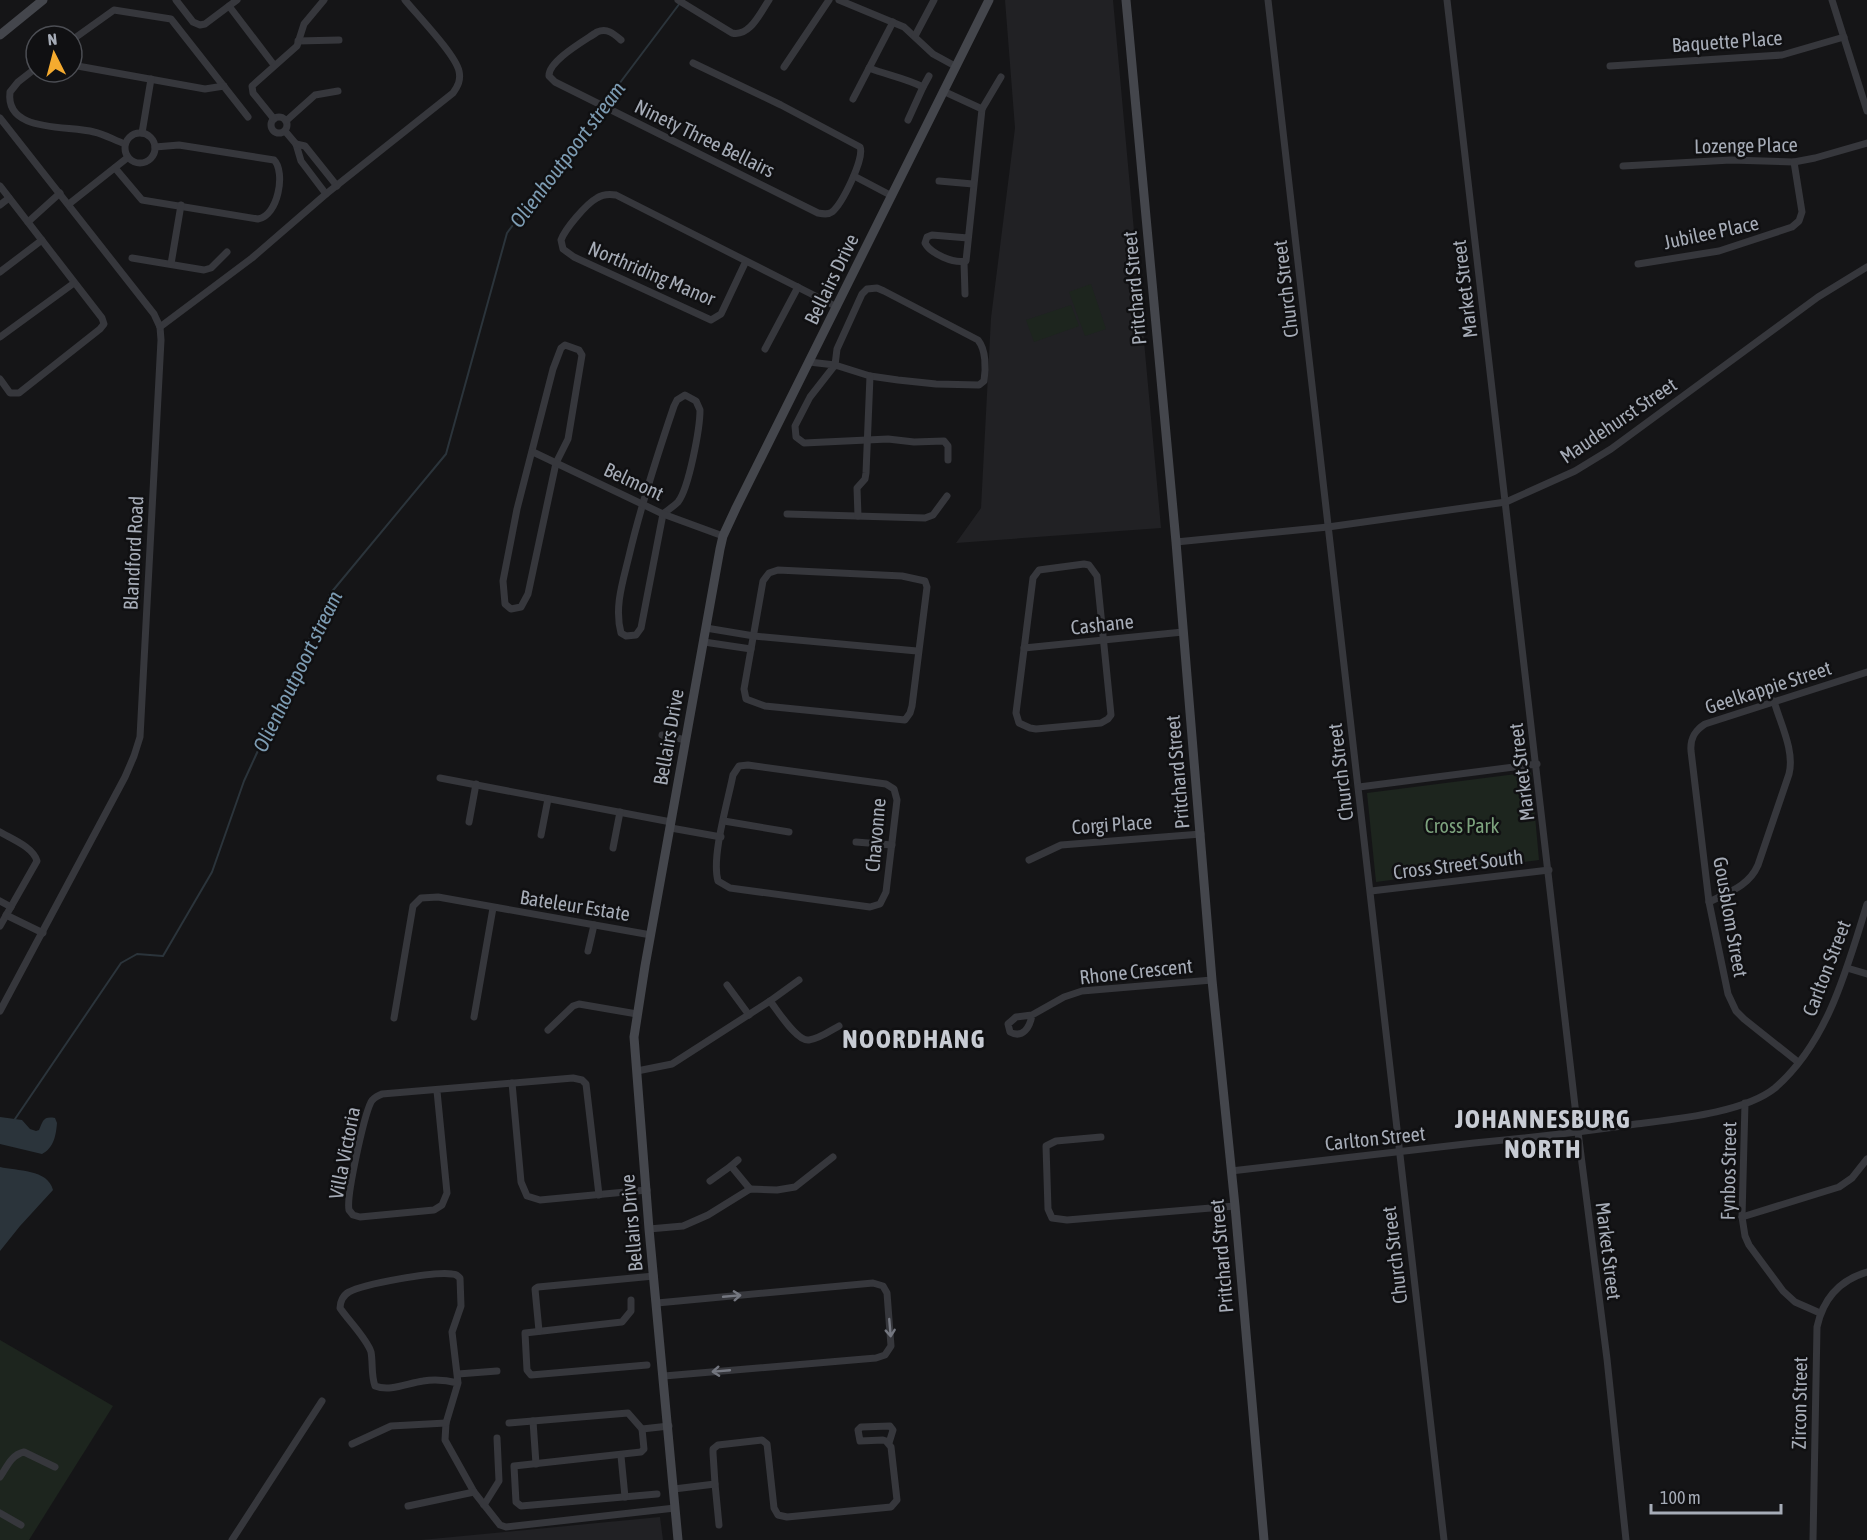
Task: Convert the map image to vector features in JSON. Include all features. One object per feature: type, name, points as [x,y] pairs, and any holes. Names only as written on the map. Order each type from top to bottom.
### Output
[{"type":"street","points":[[0,35],[43,0]]},
{"type":"street","points":[[176,0],[187,15],[200,26],[237,0]]},
{"type":"street","points":[[274,119],[252,90],[254,83],[294,48],[304,24],[324,0]]},
{"type":"street","points":[[0,118],[154,314],[160,327],[252,258],[326,194],[453,93],[458,86],[459,79],[456,64],[405,0]]},
{"type":"street","points":[[678,0],[732,33],[738,34],[750,28],[769,0]]},
{"type":"street","points":[[784,67],[829,0]]},
{"type":"street","points":[[839,0],[854,3],[904,27],[933,54],[955,66]]},
{"type":"street","points":[[915,36],[934,0]]},
{"type":"street","name":"Bellairs Drive","points":[[678,1540],[634,1037],[723,537],[989,0]]},
{"type":"street","name":"Pritchard Street","points":[[1126,0],[1176,542],[1212,980],[1235,1206],[1264,1540]]},
{"type":"street","name":"Church Street","points":[[1268,0],[1444,1540]]},
{"type":"street","name":"Market Street","points":[[1448,0],[1626,1540]]},
{"type":"street","points":[[1832,0],[1867,111]]},
{"type":"street","points":[[229,6],[274,65]]},
{"type":"street","points":[[84,31],[114,10],[171,19],[248,117]]},
{"type":"street","points":[[853,99],[892,22]]},
{"type":"street","name":"Ninety Three Bellairs","points":[[621,40],[610,31],[597,32],[558,60],[549,72],[549,76],[555,82],[611,111],[818,213],[827,214],[834,210],[861,160],[860,147],[781,105],[693,63]]},
{"type":"street","name":"Baquette Place","points":[[1610,66],[1782,55],[1844,37]]},
{"type":"street","points":[[298,41],[339,40]]},
{"type":"street","points":[[84,67],[205,89],[224,86]]},
{"type":"street","points":[[869,68],[889,76],[903,78],[923,87]]},
{"type":"street","points":[[908,120],[929,75]]},
{"type":"street","points":[[24,77],[10,93],[10,105],[20,118],[31,122],[92,131],[124,144]]},
{"type":"street","points":[[965,294],[964,262],[967,258],[982,109],[1001,77]]},
{"type":"street","points":[[142,133],[151,79]]},
{"type":"street","points":[[286,121],[315,96],[339,91]]},
{"type":"street","points":[[943,92],[982,109]]},
{"type":"street","points":[[280,117],[286,121],[288,126],[285,131],[280,133],[274,131],[271,124],[274,119],[280,117]]},
{"type":"street","points":[[285,131],[296,144],[301,161],[326,194]]},
{"type":"street","points":[[142,133],[149,136],[155,147],[154,155],[147,162],[136,164],[128,158],[124,144],[130,136],[142,133]]},
{"type":"street","name":"Lozenge Place","points":[[1623,166],[1731,160],[1794,162],[1867,143]]},
{"type":"street","points":[[296,144],[305,146],[337,186]]},
{"type":"street","points":[[115,168],[141,199],[252,219],[263,219],[273,211],[279,167],[274,160],[179,145],[155,147]]},
{"type":"street","points":[[69,204],[128,158]]},
{"type":"street","name":"Jubilee Place","points":[[1638,264],[1719,251],[1792,227],[1800,219],[1802,212],[1794,162]]},
{"type":"street","points":[[854,176],[892,196]]},
{"type":"street","points":[[939,180],[973,184]]},
{"type":"street","points":[[0,186],[102,318],[103,326],[19,393],[10,393],[0,379]]},
{"type":"street","points":[[28,222],[60,193]]},
{"type":"street","name":"Northriding Manor","points":[[746,261],[721,314],[711,320],[574,257],[563,249],[561,240],[597,198],[616,195],[837,307]]},
{"type":"street","points":[[0,205],[9,198]]},
{"type":"street","points":[[171,264],[181,205]]},
{"type":"street","points":[[964,262],[951,260],[930,249],[926,246],[926,240],[932,235],[968,238]]},
{"type":"street","points":[[0,272],[42,240]]},
{"type":"street","points":[[132,258],[208,270],[227,252]]},
{"type":"street","name":"Maudehurst Street","points":[[1176,542],[1328,527],[1506,502],[1575,471],[1611,449],[1811,302],[1867,267]]},
{"type":"street","points":[[0,338],[74,283]]},
{"type":"street","points":[[765,349],[798,287]]},
{"type":"street","points":[[809,362],[835,365],[870,376],[936,384],[979,385],[984,381],[985,376],[984,351],[981,343],[974,337],[884,291],[872,288],[865,290],[837,349],[835,365],[816,388],[795,426],[796,437],[804,443],[888,439],[914,442],[944,441],[948,446],[948,460]]},
{"type":"street","name":"Blandford Road","points":[[0,1011],[125,777],[140,737],[160,327]]},
{"type":"street","points":[[567,345],[580,351],[582,358],[568,439],[556,463],[528,594],[521,608],[507,608],[503,596],[503,581],[517,509],[553,369],[561,348],[567,345]]},
{"type":"street","points":[[858,516],[856,494],[857,488],[865,479],[870,376]]},
{"type":"street","points":[[686,395],[698,405],[700,415],[684,492],[678,502],[663,514],[641,628],[636,635],[626,636],[621,633],[620,628],[619,600],[641,503],[674,406],[680,397],[686,395]]},
{"type":"street","name":"Belmont","points":[[533,452],[663,514],[723,537]]},
{"type":"street","points":[[788,514],[929,517],[947,496]]},
{"type":"street","points":[[1089,565],[1097,576],[1112,711],[1108,719],[1101,723],[1036,729],[1019,723],[1016,713],[1024,648],[1035,575],[1039,570],[1089,565]]},
{"type":"street","points":[[773,571],[902,576],[922,580],[927,587],[917,651],[912,706],[908,717],[902,720],[765,706],[748,701],[744,696],[744,689],[751,650],[763,581],[766,575],[773,571]]},
{"type":"street","points":[[706,628],[754,636],[917,651]]},
{"type":"street","name":"Cashane","points":[[1024,648],[1183,632]]},
{"type":"street","points":[[704,642],[751,650]]},
{"type":"street","name":"Geelkappie Street","points":[[1690,746],[1695,731],[1705,724],[1867,672]]},
{"type":"street","points":[[1708,902],[1742,885],[1753,875],[1789,774],[1791,759],[1774,701]]},
{"type":"street","points":[[662,735],[686,740]]},
{"type":"street","name":"Gousblom Street","points":[[1690,746],[1708,902],[1725,986],[1732,1004],[1744,1019],[1798,1062]]},
{"type":"street","points":[[1359,787],[1537,764]]},
{"type":"street","name":"Chavonne","points":[[743,765],[886,784],[897,796],[885,897],[880,904],[870,907],[725,886],[718,881],[716,872],[724,820],[733,775],[737,768],[743,765]]},
{"type":"street","points":[[440,778],[620,812],[721,837]]},
{"type":"street","points":[[469,822],[476,784]]},
{"type":"street","points":[[541,835],[548,799]]},
{"type":"street","points":[[613,848],[620,812]]},
{"type":"street","points":[[724,820],[789,832]]},
{"type":"street","points":[[0,832],[30,851],[36,856],[37,861],[0,926]]},
{"type":"street","name":"Corgi Place","points":[[1029,860],[1049,849],[1066,844],[1201,834]]},
{"type":"street","points":[[856,842],[892,845]]},
{"type":"street","name":"Cross Street South","points":[[1371,891],[1549,870]]},
{"type":"street","name":"Bateleur Estate","points":[[394,1018],[413,906],[426,897],[438,897],[651,935]]},
{"type":"street","points":[[0,901],[11,907]]},
{"type":"street","name":"Carlton Street","points":[[1231,1171],[1578,1132],[1694,1116],[1745,1103],[1772,1090],[1798,1062],[1826,1019],[1867,904]]},
{"type":"street","name":"Bateleur Estate","points":[[474,1017],[493,908]]},
{"type":"street","points":[[6,915],[43,933]]},
{"type":"street","points":[[588,951],[594,925]]},
{"type":"street","points":[[1846,968],[1867,974]]},
{"type":"street","points":[[637,1071],[672,1064],[799,980]]},
{"type":"street","name":"Rhone Crescent","points":[[1032,1015],[1064,997],[1082,991],[1212,980]]},
{"type":"street","points":[[727,985],[749,1015]]},
{"type":"street","points":[[770,1001],[796,1035],[803,1040],[811,1040],[839,1026]]},
{"type":"street","points":[[548,1030],[573,1006],[579,1004],[637,1014]]},
{"type":"street","name":"Villa Victoria","points":[[437,1091],[446,1200],[434,1210],[360,1217],[353,1215],[349,1210],[348,1196],[371,1102],[374,1098],[382,1094],[573,1078],[582,1080],[586,1084],[599,1195]]},
{"type":"street","points":[[512,1083],[521,1182],[525,1194],[530,1198],[540,1200],[647,1191]]},
{"type":"street","name":"Fynbos Street","points":[[1745,1103],[1742,1217],[1745,1236],[1749,1245],[1783,1291],[1796,1302],[1820,1313]]},
{"type":"street","points":[[1101,1137],[1056,1141],[1046,1146],[1048,1209],[1052,1218],[1067,1220],[1235,1206]]},
{"type":"street","points":[[649,1229],[683,1226],[708,1215],[750,1189],[777,1190],[795,1187],[833,1157]]},
{"type":"street","points":[[1742,1217],[1839,1187],[1852,1178],[1867,1159]]},
{"type":"street","points":[[710,1181],[738,1160]]},
{"type":"street","points":[[731,1166],[750,1189]]},
{"type":"street","name":"Zircon Street","points":[[1813,1540],[1816,1339],[1820,1313],[1830,1296],[1851,1278],[1867,1272]]},
{"type":"street","points":[[458,1383],[442,1380],[388,1388],[375,1386],[371,1370],[371,1353],[367,1344],[340,1308],[340,1301],[348,1292],[386,1281],[442,1273],[455,1274],[460,1278],[461,1306],[452,1332],[458,1383],[446,1423],[445,1440],[474,1492],[500,1525],[506,1527],[675,1509]]},
{"type":"street","points":[[539,1331],[535,1289],[538,1287],[654,1276]]},
{"type":"street","points":[[657,1302],[873,1283],[883,1286],[887,1293],[891,1346],[885,1355],[876,1358],[663,1376]]},
{"type":"street","points":[[631,1300],[632,1311],[622,1322],[527,1332],[524,1335],[527,1370],[530,1375],[647,1365]]},
{"type":"street","points":[[458,1374],[498,1371]]},
{"type":"street","points":[[232,1540],[322,1401]]},
{"type":"street","points":[[509,1422],[628,1413],[642,1429],[644,1450],[621,1456],[515,1466],[513,1468],[516,1502],[519,1506],[657,1494]]},
{"type":"street","points":[[533,1421],[536,1464]]},
{"type":"street","points":[[352,1444],[391,1426],[446,1423]]},
{"type":"street","points":[[642,1429],[669,1426]]},
{"type":"street","points":[[719,1525],[713,1453],[718,1444],[762,1440],[766,1444],[774,1508],[782,1517],[891,1507],[897,1500],[889,1443],[893,1430],[890,1426],[861,1427],[858,1430],[860,1441],[883,1440],[889,1443]]},
{"type":"street","points":[[484,1505],[499,1481],[497,1438]]},
{"type":"street","points":[[0,1477],[13,1457],[24,1452],[55,1467]]},
{"type":"street","points":[[621,1456],[624,1497]]},
{"type":"street","points":[[674,1488],[715,1484]]},
{"type":"street","points":[[408,1506],[474,1492]]},
{"type":"street","points":[[0,1513],[21,1526]]},
{"type":"shaded area","points":[[1005,0],[1113,0],[1161,528],[956,543],[981,508],[991,318],[1015,128]]},
{"type":"shaded area","points":[[0,1117],[22,1120],[30,1129],[36,1131],[46,1119],[55,1118],[57,1128],[52,1145],[42,1154],[0,1144]]},
{"type":"shaded area","points":[[0,1167],[39,1175],[50,1183],[53,1190],[0,1251]]},
{"type":"shaded area","points":[[660,1517],[663,1540],[421,1540]]},
{"type":"green space","points":[[1091,284],[1106,329],[1085,336],[1069,292]]},
{"type":"green space","points":[[1071,305],[1079,326],[1034,342],[1026,320]]},
{"type":"green space","name":"Cross Park","points":[[1531,772],[1539,860],[1376,882],[1367,793]]},
{"type":"green space","points":[[0,1340],[113,1406],[29,1540],[0,1540]]},
{"type":"waterway","name":"Olienhoutpoort stream","points":[[604,104],[680,3]]},
{"type":"waterway","name":"Olienhoutpoort stream","points":[[15,1119],[121,963],[137,954],[163,956],[212,872],[244,781],[330,594],[446,454],[507,233],[601,108]]},
{"type":"district","name":"NOORDHANG","points":[[914,1039]]},
{"type":"district","name":"JOHANNESBURG NORTH","points":[[1543,1134]]}]
